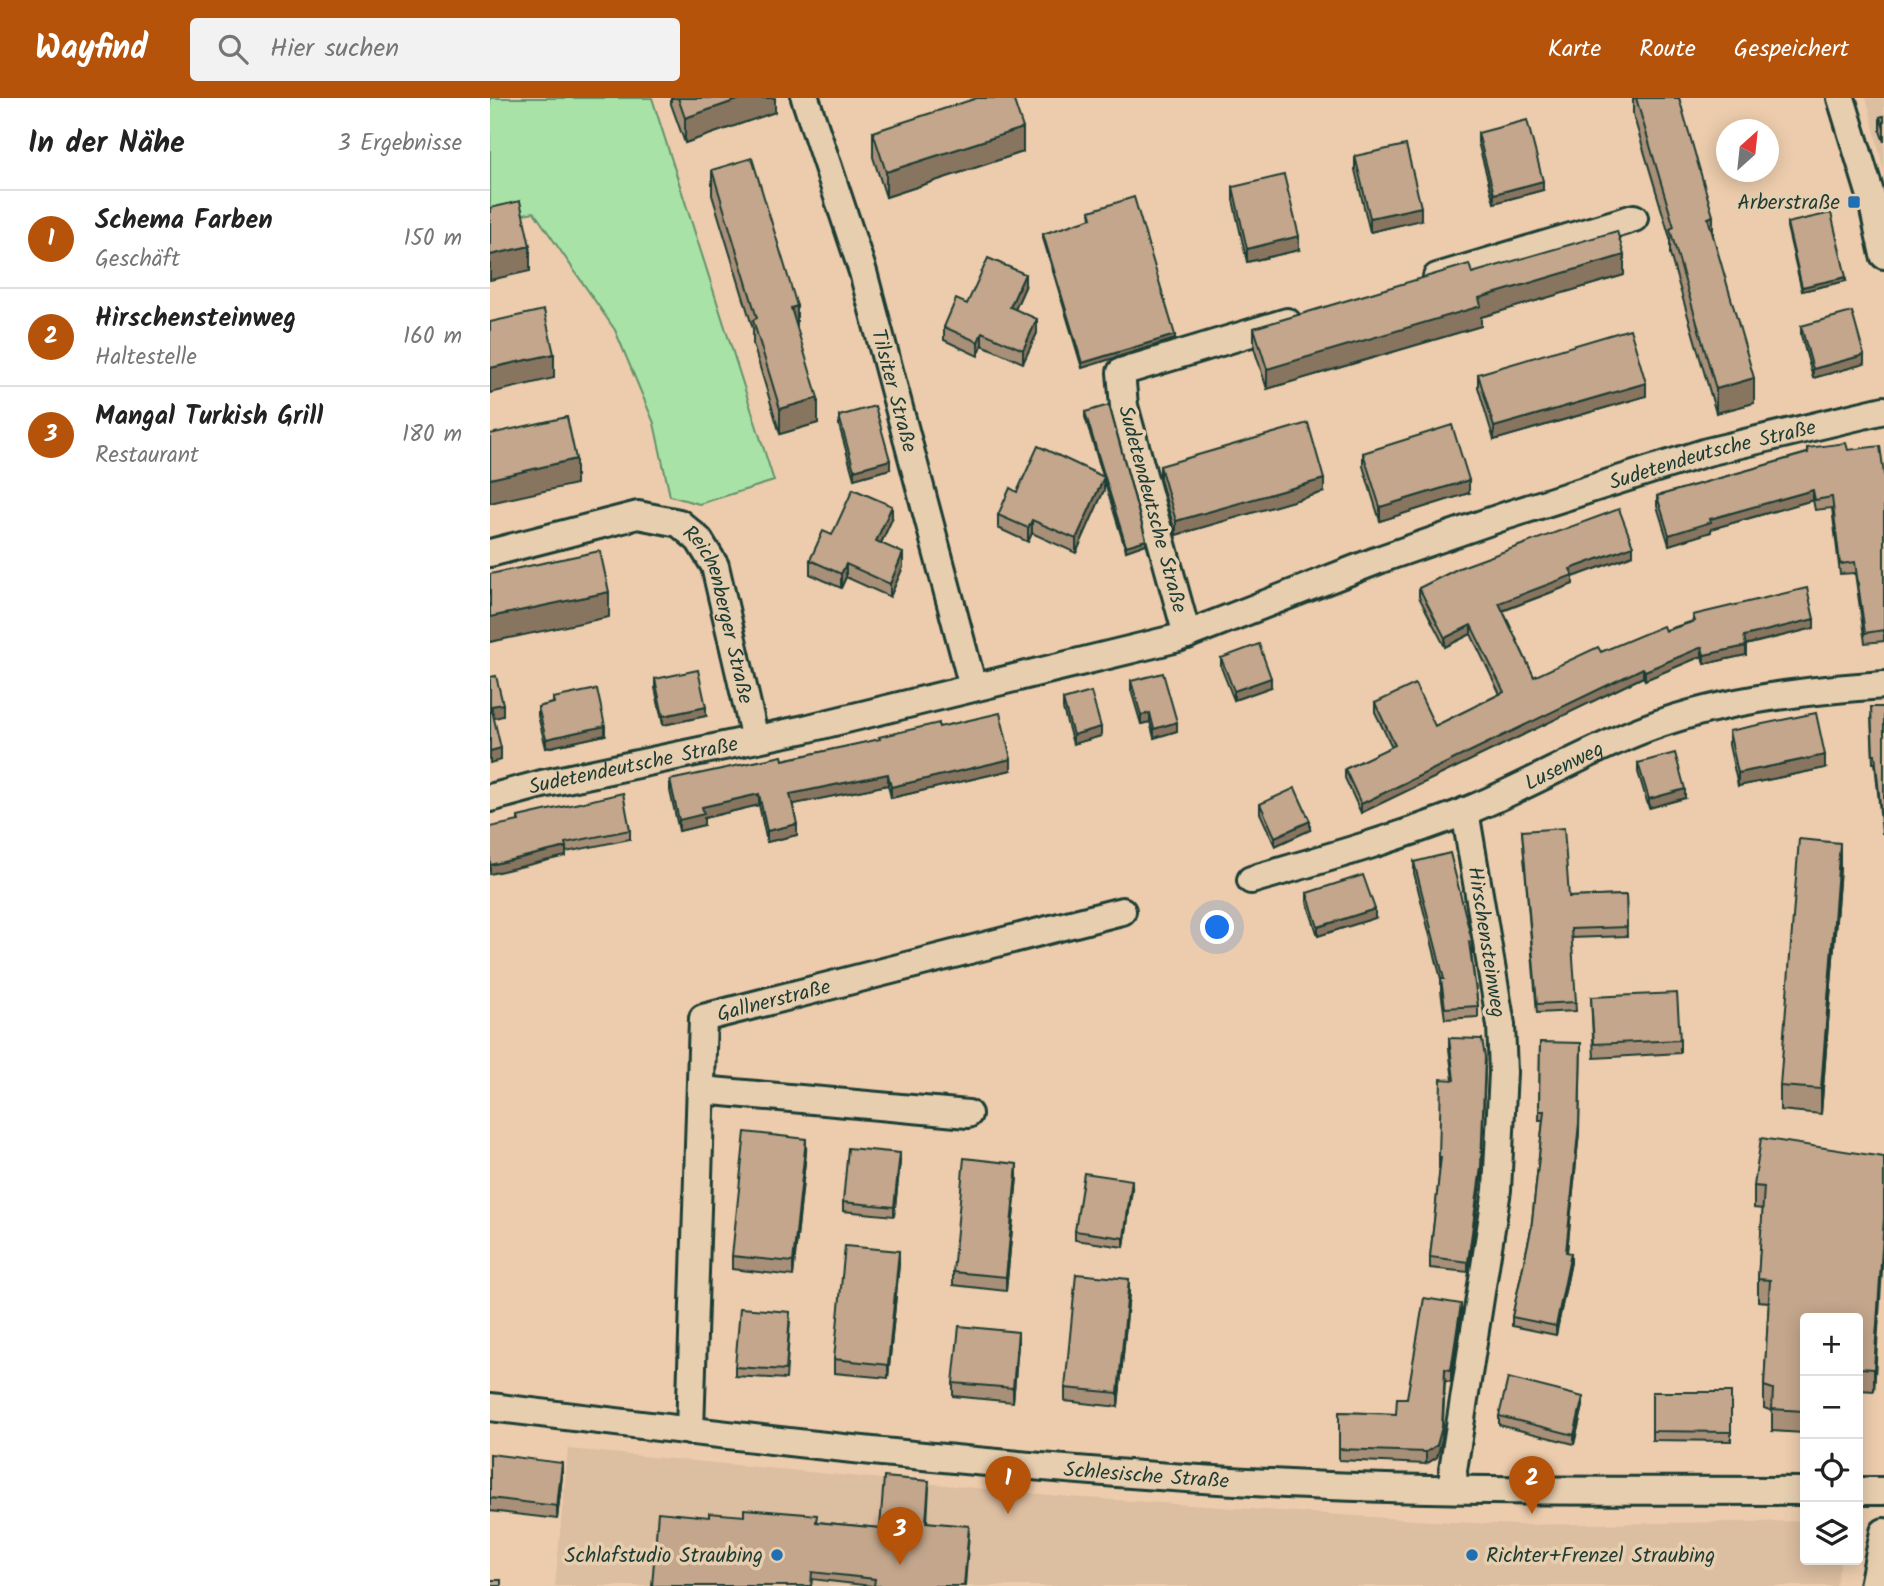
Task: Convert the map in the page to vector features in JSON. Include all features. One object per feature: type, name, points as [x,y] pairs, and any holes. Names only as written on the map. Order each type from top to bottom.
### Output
[{"type":"street","name":"Tilsiter Straße","points":[[805,98],[863,272],[973,687]]},
{"type":"street","points":[[1841,98],[1871,197],[1884,255]]},
{"type":"street","points":[[1419,282],[1634,218]]},
{"type":"street","name":"Sudetendeutsche Straße","points":[[1187,635],[1124,406],[1121,372],[1312,314]]},
{"type":"street","name":"Sudetendeutsche Straße","points":[[490,798],[542,784],[805,729],[1187,635],[1381,559],[1534,506],[1707,452],[1884,410]]},
{"type":"street","name":"Reichenberger Straße","points":[[490,552],[638,515],[679,523],[699,540],[715,566],[755,738]]},
{"type":"street","name":"Lusenweg","points":[[1251,880],[1333,856],[1465,811],[1636,732],[1696,713],[1759,699],[1884,685]]},
{"type":"street","name":"Hirschensteinweg","points":[[1454,1489],[1453,1470],[1497,1190],[1503,1072],[1501,1025],[1465,811]]},
{"type":"street","name":"Gallnerstraße","points":[[690,1431],[703,1018],[1122,911]]},
{"type":"street","points":[[701,1090],[968,1114]]},
{"type":"street","name":"Schlesische Straße","points":[[490,1407],[856,1449],[1150,1475],[1308,1485],[1454,1489],[1800,1491]]},
{"type":"street","points":[[1863,1491],[1884,1491]]},
{"type":"street","points":[[1873,1586],[1884,1532]]},
{"type":"shaded area","points":[[1866,98],[1884,98],[1884,172],[1869,108]]},
{"type":"shaded area","points":[[568,1449],[1070,1497],[1431,1521],[1516,1525],[1800,1521],[1800,1565],[1840,1565],[1836,1586],[555,1586]]},
{"type":"green space","points":[[490,98],[652,98],[774,481],[699,504],[670,496],[654,423],[615,330],[534,212],[490,220]]},
{"type":"building","points":[[678,98],[743,98],[685,118]]},
{"type":"building","points":[[977,98],[1013,98],[1023,128],[886,172],[873,132]]},
{"type":"building","points":[[1636,98],[1679,98],[1713,216],[1708,218],[1754,378],[1716,389],[1670,229],[1674,227]]},
{"type":"building","points":[[1527,120],[1543,181],[1494,194],[1478,133]]},
{"type":"building","points":[[1406,145],[1421,207],[1370,218],[1355,156]]},
{"type":"building","points":[[752,158],[797,306],[791,308],[818,398],[780,409],[753,320],[757,318],[712,170]]},
{"type":"building","points":[[1284,175],[1299,236],[1247,249],[1233,187]]},
{"type":"building","points":[[1134,197],[1175,335],[1082,363],[1043,234],[1092,218],[1090,211]]},
{"type":"building","points":[[520,201],[530,246],[490,255],[490,208]]},
{"type":"building","points":[[1831,213],[1846,277],[1802,287],[1787,223]]},
{"type":"building","points":[[1617,231],[1624,255],[1479,298],[1481,306],[1267,369],[1254,328],[1469,264],[1472,273]]},
{"type":"building","points":[[988,258],[1025,274],[1010,307],[1037,319],[1023,350],[982,332],[978,342],[944,327],[956,299],[967,304]]},
{"type":"building","points":[[544,310],[554,354],[490,368],[490,322]]},
{"type":"building","points":[[1852,312],[1864,355],[1813,369],[1801,326]]},
{"type":"building","points":[[1630,329],[1646,383],[1494,427],[1478,374]]},
{"type":"building","points":[[1109,405],[1146,540],[1126,546],[1085,412]]},
{"type":"building","points":[[875,406],[890,460],[854,470],[839,416]]},
{"type":"building","points":[[567,417],[576,459],[490,479],[490,434]]},
{"type":"building","points":[[1308,423],[1324,479],[1176,521],[1160,466]]},
{"type":"building","points":[[1452,425],[1469,480],[1380,507],[1363,453]]},
{"type":"building","points":[[1846,443],[1848,450],[1880,446],[1884,474],[1884,630],[1865,633],[1855,562],[1840,564],[1832,497],[1815,500],[1813,490],[1710,519],[1711,522],[1669,535],[1657,496],[1808,453],[1807,448]]},
{"type":"building","points":[[1038,446],[1104,477],[1076,539],[1032,520],[1028,528],[998,515],[1010,488],[1017,492]]},
{"type":"building","points":[[853,489],[892,506],[876,541],[903,553],[890,584],[846,564],[841,574],[810,560],[823,531],[832,535]]},
{"type":"building","points":[[1619,509],[1633,546],[1570,569],[1573,575],[1499,603],[1534,677],[1598,647],[1601,652],[1663,626],[1665,631],[1695,621],[1693,615],[1807,588],[1814,619],[1744,636],[1746,646],[1704,655],[1702,647],[1645,671],[1643,668],[1361,804],[1345,769],[1395,745],[1375,703],[1415,684],[1435,726],[1504,692],[1471,625],[1445,638],[1419,588],[1459,568]]},
{"type":"building","points":[[600,551],[609,592],[490,617],[490,574]]},
{"type":"building","points":[[1259,644],[1271,678],[1234,691],[1221,658]]},
{"type":"building","points":[[698,670],[706,707],[663,716],[655,679]]},
{"type":"building","points":[[1163,673],[1177,722],[1154,729],[1150,713],[1141,715],[1131,681]]},
{"type":"building","points":[[496,676],[503,704],[491,706],[501,748],[490,751],[490,677]]},
{"type":"building","points":[[597,689],[605,726],[546,739],[538,707],[554,703],[553,698]]},
{"type":"building","points":[[1091,692],[1101,727],[1073,735],[1063,700]]},
{"type":"building","points":[[1871,707],[1884,707],[1884,824],[1873,754]]},
{"type":"building","points":[[1000,713],[1011,759],[891,787],[888,774],[790,794],[797,824],[767,831],[759,794],[702,807],[704,814],[679,820],[670,780],[782,756],[783,760],[939,723],[939,727]]},
{"type":"building","points":[[1816,713],[1825,755],[1738,773],[1729,731]]},
{"type":"building","points":[[1675,753],[1685,789],[1649,799],[1638,763]]},
{"type":"building","points":[[1295,788],[1310,821],[1275,837],[1260,804]]},
{"type":"building","points":[[623,793],[630,830],[565,843],[566,847],[490,865],[490,827],[519,821],[518,817]]},
{"type":"building","points":[[1564,828],[1569,897],[1626,895],[1627,927],[1571,929],[1576,1002],[1537,1004],[1522,831]]},
{"type":"building","points":[[1799,839],[1840,843],[1821,1089],[1780,1086]]},
{"type":"building","points":[[1450,853],[1472,941],[1469,942],[1478,1006],[1445,1008],[1441,979],[1444,979],[1414,862]]},
{"type":"building","points":[[1363,875],[1375,909],[1318,927],[1307,893]]},
{"type":"building","points":[[1677,993],[1680,1040],[1594,1044],[1591,997]]},
{"type":"building","points":[[1449,1038],[1482,1039],[1485,1057],[1481,1167],[1468,1262],[1430,1257],[1441,1157],[1441,1079],[1454,1080]]},
{"type":"building","points":[[1540,1042],[1581,1043],[1579,1123],[1566,1252],[1571,1253],[1556,1326],[1512,1317],[1531,1230],[1544,1111],[1539,1111]]},
{"type":"building","points":[[745,1132],[806,1139],[793,1262],[732,1256]]},
{"type":"building","points":[[1761,1138],[1884,1157],[1884,1218],[1874,1369],[1863,1368],[1863,1313],[1800,1313],[1800,1411],[1772,1409],[1773,1389],[1764,1386],[1770,1280],[1758,1279],[1764,1187],[1754,1186]]},
{"type":"building","points":[[848,1148],[900,1153],[894,1207],[843,1202]]},
{"type":"building","points":[[964,1158],[1017,1164],[1006,1277],[953,1272]]},
{"type":"building","points":[[1084,1173],[1132,1180],[1124,1238],[1075,1231]]},
{"type":"building","points":[[845,1246],[899,1251],[888,1365],[834,1359]]},
{"type":"building","points":[[1076,1274],[1129,1279],[1118,1393],[1065,1388]]},
{"type":"building","points":[[1424,1298],[1461,1304],[1451,1370],[1445,1369],[1442,1427],[1437,1445],[1426,1452],[1339,1449],[1339,1412],[1396,1414],[1397,1398],[1407,1398]]},
{"type":"building","points":[[740,1308],[790,1312],[786,1370],[735,1367]]},
{"type":"building","points":[[959,1326],[1018,1332],[1013,1388],[953,1383]]},
{"type":"building","points":[[1508,1378],[1583,1397],[1574,1435],[1499,1416]]},
{"type":"building","points":[[1652,1392],[1731,1392],[1731,1432],[1652,1431]]},
{"type":"building","points":[[490,1454],[562,1463],[557,1506],[490,1498]]},
{"type":"building","points":[[884,1477],[929,1481],[926,1522],[969,1526],[964,1586],[874,1586],[875,1579],[812,1572],[811,1586],[652,1586],[658,1512],[709,1517],[709,1513],[744,1516],[744,1509],[817,1515],[816,1522],[880,1528]]},
{"type":"building","points":[[490,1580],[501,1580],[501,1586],[490,1586]]},
{"type":"place","name":"Arberstraße","points":[[1854,202]]},
{"type":"place","name":"Schema Farben","points":[[1008,1514]]},
{"type":"place","name":"Hirschensteinweg","points":[[1532,1514]]},
{"type":"place","name":"Schlafstudio Straubing","points":[[777,1555]]},
{"type":"place","name":"Richter+Frenzel Straubing","points":[[1472,1555]]},
{"type":"place","name":"Mangal Turkish Grill","points":[[900,1565]]}]
